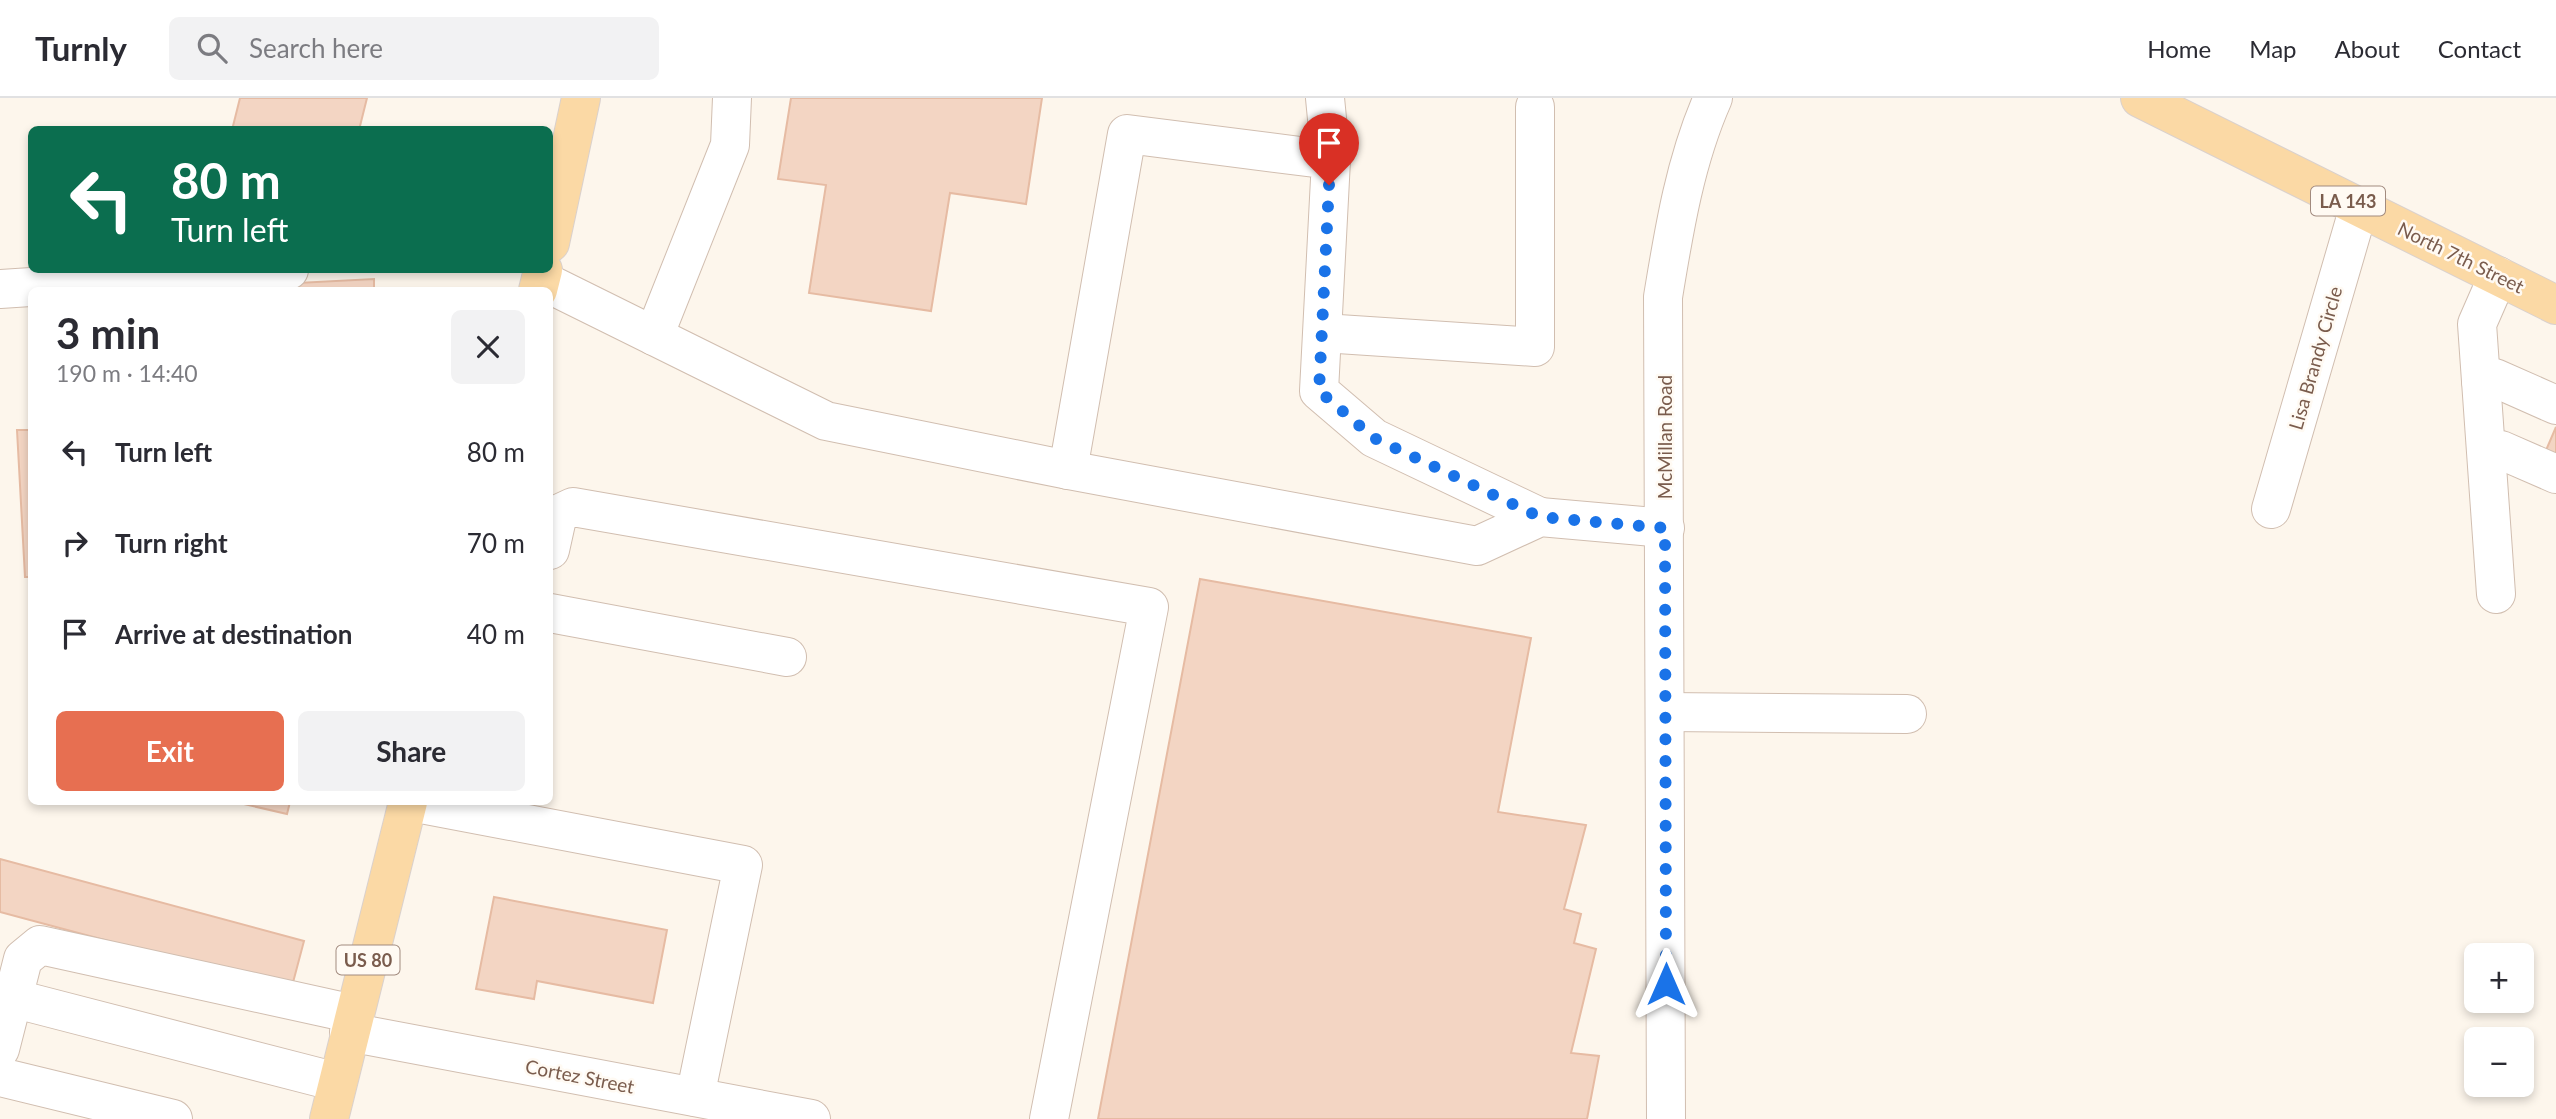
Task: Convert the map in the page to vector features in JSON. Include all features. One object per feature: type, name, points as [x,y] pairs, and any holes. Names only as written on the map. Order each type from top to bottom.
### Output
[{"type":"main road","points":[[553,229],[581,98]]},
{"type":"main road","name":"North 7th Street","points":[[2140,98],[2556,305]]},
{"type":"main road","name":"US 80","points":[[329,1119],[409,805]]},
{"type":"street","points":[[654,335],[730,145],[732,98]]},
{"type":"street","points":[[1325,98],[1331,160],[1319,391],[1374,438],[1540,517],[1665,528]]},
{"type":"street","name":"McMillan Road","points":[[1666,1119],[1663,297],[1676,214],[1704,117],[1713,98]]},
{"type":"street","points":[[1322,333],[1535,347],[1535,107]]},
{"type":"street","points":[[1068,470],[1127,134],[1331,160]]},
{"type":"street","name":"Lisa Brandy Circle","points":[[2272,509],[2359,207]]},
{"type":"street","points":[[30,287],[243,273]]},
{"type":"street","points":[[2496,594],[2477,324],[2498,276]]},
{"type":"street","points":[[541,280],[826,421],[1068,470],[1477,546],[1540,517]]},
{"type":"street","points":[[0,289],[28,287]]},
{"type":"street","points":[[2481,381],[2495,378],[2556,405]]},
{"type":"street","points":[[2487,451],[2501,450],[2556,474]]},
{"type":"street","points":[[553,536],[558,514],[573,507],[1149,607],[1049,1119]]},
{"type":"street","points":[[553,614],[787,657]]},
{"type":"street","points":[[1665,712],[1908,714]]},
{"type":"street","points":[[426,805],[743,865],[695,1097]]},
{"type":"street","name":"Cortez Street","points":[[12,999],[23,959],[40,944],[352,1023],[695,1097],[811,1119]]},
{"type":"street","points":[[0,1049],[12,999],[337,1083]]},
{"type":"street","points":[[0,1077],[173,1119]]},
{"type":"building","points":[[240,98],[367,98],[360,126],[233,126]]},
{"type":"building","points":[[791,98],[1042,98],[1026,204],[950,193],[931,311],[809,293],[826,185],[778,179]]},
{"type":"building","points":[[374,279],[374,287],[221,287]]},
{"type":"building","points":[[2556,427],[2556,460],[2544,455]]},
{"type":"building","points":[[17,430],[28,430],[28,577],[25,577]]},
{"type":"building","points":[[1200,579],[1531,638],[1498,812],[1586,825],[1564,909],[1581,914],[1574,943],[1596,949],[1571,1053],[1599,1056],[1587,1119],[1098,1119]]},
{"type":"building","points":[[248,805],[289,805],[287,814]]},
{"type":"building","points":[[0,859],[304,941],[291,990],[0,912]]},
{"type":"building","points":[[494,897],[667,930],[653,1003],[537,981],[534,999],[476,989]]},
{"type":"route","points":[[1329,185],[1319,391],[1374,438],[1540,517],[1665,528],[1666,984]]}]
